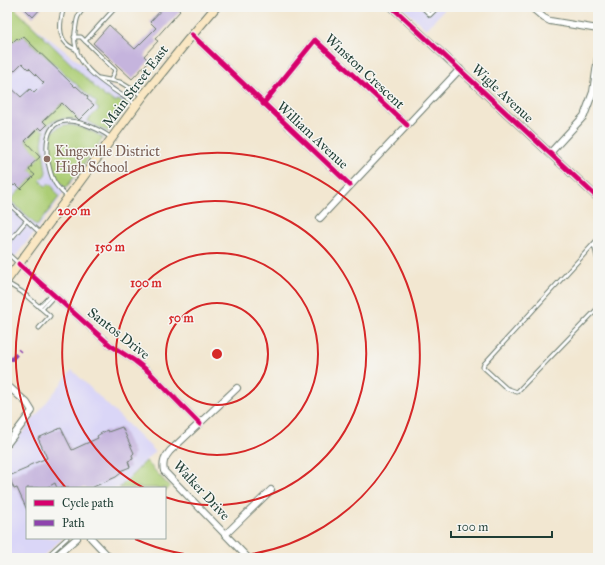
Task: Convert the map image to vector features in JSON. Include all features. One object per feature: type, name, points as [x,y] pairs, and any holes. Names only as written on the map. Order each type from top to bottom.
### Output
[{"type":"main road","name":"Main Street East","points":[[7,282],[143,96],[216,7]]},
{"type":"street","name":"Wigle Avenue","points":[[392,7],[598,198]]},
{"type":"street","points":[[531,7],[550,21],[598,29]]},
{"type":"street","name":"William Avenue","points":[[192,35],[350,185]]},
{"type":"street","name":"Winston Crescent","points":[[263,104],[316,40],[406,125]]},
{"type":"street","points":[[550,153],[584,116],[593,92],[598,57]]},
{"type":"street","points":[[320,218],[460,69]]},
{"type":"street","name":"Santos Drive","points":[[19,264],[110,345],[149,372],[200,424]]},
{"type":"street","points":[[7,384],[27,403],[32,411],[7,444]]},
{"type":"street","name":"Walker Drive","points":[[237,388],[170,451],[163,466],[164,470],[248,558]]},
{"type":"street","points":[[226,534],[271,490]]},
{"type":"street","points":[[54,558],[76,539]]},
{"type":"street","points":[[92,539],[110,558]]},
{"type":"lane","points":[[64,7],[61,29],[62,38],[66,43],[77,50]]},
{"type":"lane","points":[[86,7],[78,16],[74,37],[78,54],[87,69],[110,89],[137,105]]},
{"type":"lane","points":[[84,41],[116,7]]},
{"type":"lane","points":[[422,7],[430,15],[438,7]]},
{"type":"lane","points":[[74,37],[81,37],[115,70],[112,80]]},
{"type":"lane","points":[[99,78],[120,82],[143,96]]},
{"type":"lane","points":[[68,197],[57,186],[50,170],[47,148],[48,136],[51,129],[58,123],[71,121],[101,131],[112,138]]},
{"type":"lane","points":[[7,202],[41,234]]},
{"type":"lane","points":[[7,244],[26,221]]},
{"type":"lane","points":[[598,239],[484,364],[483,367],[506,388],[517,392],[598,308]]},
{"type":"lane","points":[[594,245],[598,261]]},
{"type":"lane","points":[[7,253],[19,264]]},
{"type":"lane","points":[[7,282],[22,292],[50,316],[39,328]]},
{"type":"lane","points":[[40,308],[53,294]]},
{"type":"lane","points":[[45,558],[65,539]]},
{"type":"shaded area","name":"Kingsville District High School","points":[[7,7],[13,7],[27,21],[130,102],[39,227],[10,263],[7,259]]},
{"type":"shaded area","points":[[402,7],[447,7],[426,29]]},
{"type":"shaded area","points":[[72,370],[155,451],[120,487],[26,487],[26,539],[62,539],[41,558],[7,558],[7,452]]},
{"type":"green space","points":[[7,7],[13,7],[105,97],[108,97],[114,102],[119,100],[122,103],[127,99],[130,102],[108,132],[87,121],[99,109],[95,106],[97,103],[23,36],[19,40],[13,42],[11,40],[7,44]]},
{"type":"green space","points":[[62,103],[79,120],[62,119],[51,122],[47,125],[43,121]]},
{"type":"green space","points":[[64,125],[85,128],[103,138],[66,188],[57,178],[50,154],[53,132]]},
{"type":"green space","points":[[39,127],[44,131],[42,143],[46,172],[40,180],[45,186],[51,184],[59,197],[37,226],[10,200],[35,175],[29,170],[32,167],[31,165],[39,157],[25,141]]},
{"type":"green space","points":[[146,461],[170,487],[166,491],[166,487],[120,487]]},
{"type":"building","points":[[23,7],[42,7],[33,17]]},
{"type":"building","points":[[164,7],[176,7],[180,11],[155,39],[158,41],[144,56],[149,61],[132,79],[93,43],[109,25],[135,49],[156,28],[150,22]]},
{"type":"building","points":[[23,36],[75,87],[76,86],[88,97],[87,99],[94,105],[79,120],[62,103],[43,121],[47,125],[42,130],[39,127],[25,141],[40,157],[31,165],[32,166],[29,170],[35,175],[21,189],[16,184],[14,186],[7,179],[7,162],[12,157],[7,152],[7,84],[21,97],[30,89],[34,93],[44,83],[22,63],[7,78],[7,44],[11,40],[13,42],[17,38],[19,40]]},
{"type":"building","points":[[122,427],[134,453],[132,455],[133,459],[128,461],[130,467],[120,471],[121,473],[116,477],[93,487],[57,487],[55,483],[48,487],[26,487],[26,508],[17,488],[14,489],[9,476],[47,458],[38,438],[61,428],[72,450],[98,438],[97,436],[107,430],[108,432]]},
{"type":"marked path","points":[[11,358],[12,359],[20,350]]},
{"type":"cycle path","points":[[392,7],[598,198]]},
{"type":"cycle path","points":[[192,35],[350,185]]},
{"type":"cycle path","points":[[263,104],[315,40],[407,125]]},
{"type":"cycle path","points":[[19,264],[110,345],[149,372],[200,424]]},
{"type":"place","name":"Kingsville District High School","points":[[47,159]]}]
